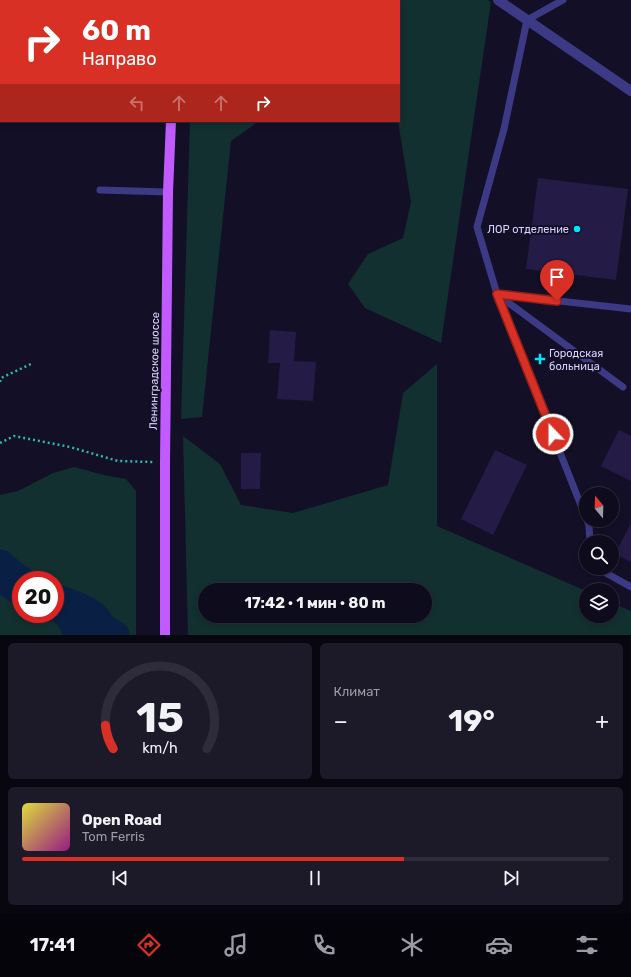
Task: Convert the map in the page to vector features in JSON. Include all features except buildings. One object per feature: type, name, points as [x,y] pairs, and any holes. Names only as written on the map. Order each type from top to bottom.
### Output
[{"type":"main road","name":"Ленинградское шоссе","points":[[165,635],[168,192],[171,122]]},
{"type":"street","points":[[498,0],[631,91]]},
{"type":"lane","points":[[563,0],[527,20],[504,129],[476,227],[497,294],[579,501]]},
{"type":"lane","points":[[100,190],[168,192]]},
{"type":"lane","points":[[497,294],[631,309]]},
{"type":"lane","points":[[497,294],[623,388]]},
{"type":"lane","points":[[610,575],[631,587]]},
{"type":"path","points":[[0,382],[1,378],[32,363]]},
{"type":"path","points":[[0,443],[14,436],[70,447],[118,461],[165,462]]},
{"type":"green space","points":[[400,0],[488,0],[491,2],[441,343],[365,308],[348,284],[368,254],[403,238],[411,202],[398,122],[400,122]]},
{"type":"green space","points":[[190,122],[258,122],[231,141],[202,417],[181,419]]},
{"type":"green space","points":[[437,364],[437,526],[579,588],[579,623],[619,623],[619,606],[631,611],[631,635],[188,635],[183,436],[220,464],[241,505],[293,513],[388,485],[403,393]]},
{"type":"green space","points":[[74,467],[126,479],[136,491],[136,635],[0,635],[0,495],[18,491],[53,473]]},
{"type":"water","points":[[12,582],[12,603],[0,595],[0,583]]},
{"type":"water","points":[[64,587],[82,592],[92,597],[108,609],[112,616],[110,628],[101,635],[63,635],[56,623],[64,623]]},
{"type":"waterway","points":[[0,564],[12,574]]},
{"type":"waterway","points":[[64,605],[115,635]]},
{"type":"place","name":"ЛОР отделение","points":[[577,229]]},
{"type":"place","name":"Городская больница","points":[[540,359]]},
{"type":"route","points":[[553,434],[497,294],[557,301]]}]
